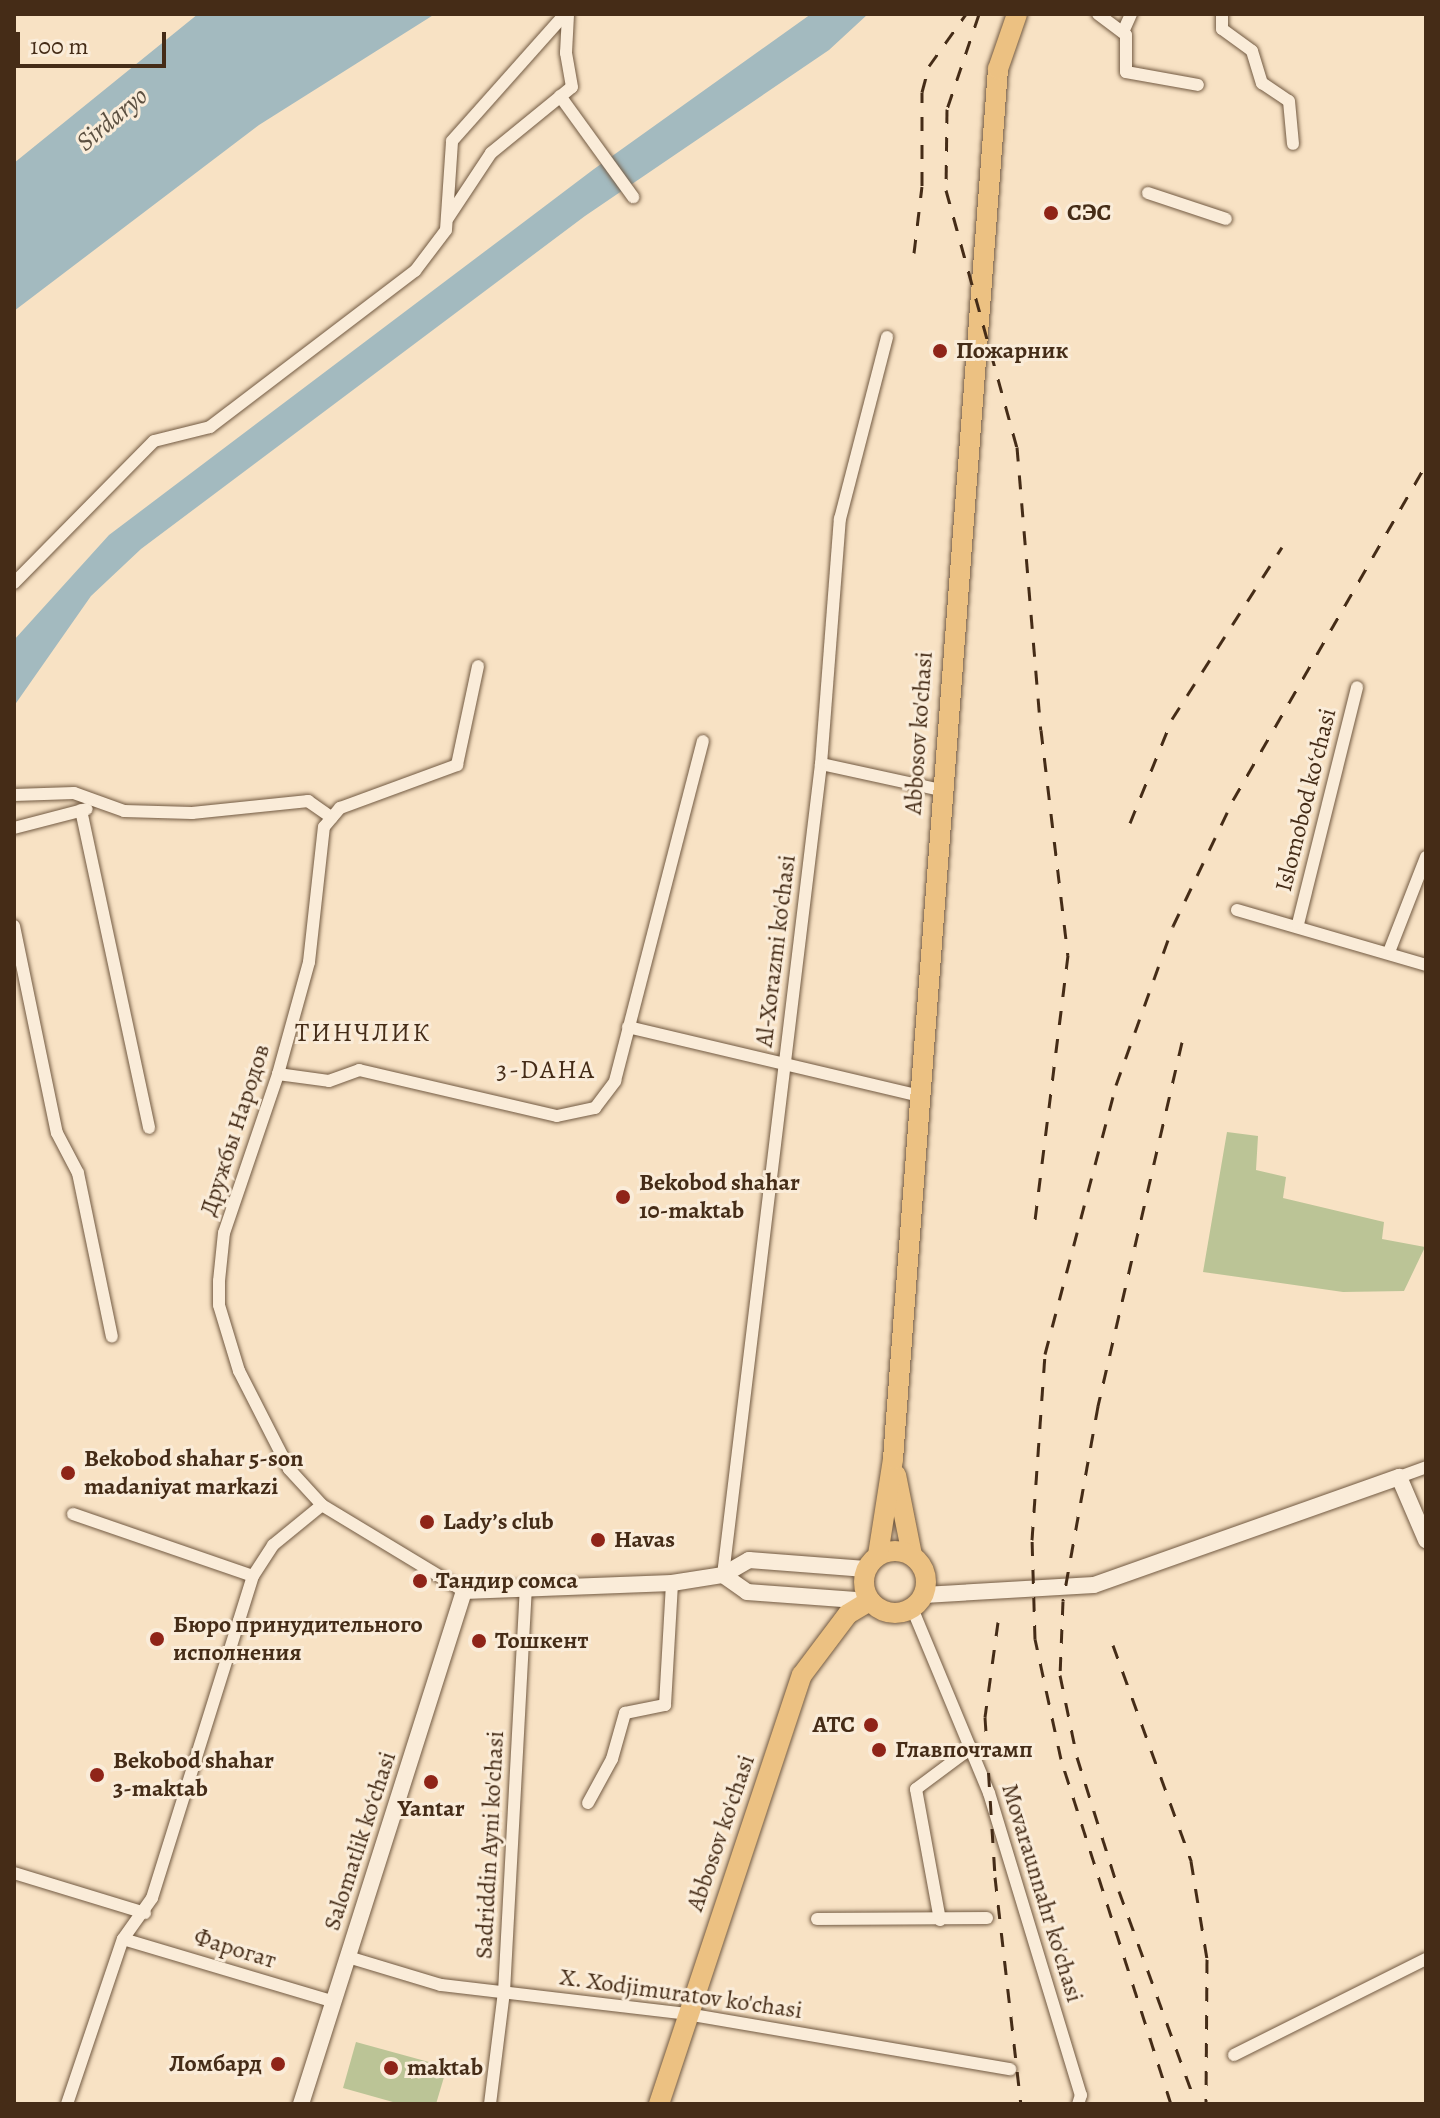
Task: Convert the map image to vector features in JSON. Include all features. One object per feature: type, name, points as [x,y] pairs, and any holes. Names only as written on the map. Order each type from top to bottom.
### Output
[{"type":"main road","name":"Abbosov ko'chasi","points":[[872,1562],[893,1459],[941,790],[998,69],[1017,14]]},
{"type":"main road","name":"Abbosov ko'chasi","points":[[893,1459],[912,1555]]},
{"type":"main road","points":[[895,1550],[912,1555],[924,1571],[918,1602],[885,1612],[870,1601],[864,1585],[872,1562],[895,1550]]},
{"type":"main road","name":"Abbosov ko'chasi","points":[[659,2104],[802,1675],[848,1614],[870,1601]]},
{"type":"street","points":[[447,219],[491,153],[572,87],[573,76],[566,53],[566,14]]},
{"type":"street","points":[[14,583],[154,441],[210,427],[415,271],[446,230],[452,141],[566,14]]},
{"type":"street","points":[[1098,14],[1123,32]]},
{"type":"street","points":[[1131,14],[1123,32],[1126,72],[1198,85]]},
{"type":"street","points":[[1222,14],[1222,29],[1252,51],[1262,83],[1289,101],[1293,144]]},
{"type":"street","points":[[560,96],[633,197]]},
{"type":"street","points":[[1148,193],[1226,219]]},
{"type":"street","name":"Al-Xorazmi ko'chasi","points":[[723,1575],[821,764],[840,519],[887,337]]},
{"type":"street","points":[[14,795],[74,793],[124,811],[192,813],[308,801],[332,818],[340,808],[457,765],[478,666]]},
{"type":"street","name":"Islomobod koʻchasi","points":[[1298,924],[1357,687]]},
{"type":"street","points":[[278,1074],[329,1081],[359,1070],[557,1116],[595,1108],[615,1081],[703,741]]},
{"type":"street","points":[[821,764],[941,790]]},
{"type":"street","points":[[14,828],[106,804]]},
{"type":"street","points":[[81,810],[149,1128]]},
{"type":"street","name":"Дружбы Народов","points":[[332,818],[319,846],[309,962],[278,1074],[224,1233],[219,1305],[262,1424],[289,1469],[322,1505],[464,1591]]},
{"type":"street","points":[[1389,952],[1426,859]]},
{"type":"street","points":[[1237,910],[1298,924],[1426,965]]},
{"type":"street","points":[[14,926],[57,1133],[78,1173],[112,1337]]},
{"type":"street","points":[[628,1027],[784,1067],[919,1096]]},
{"type":"street","points":[[918,1602],[1094,1585],[1426,1467]]},
{"type":"street","points":[[1399,1477],[1426,1540]]},
{"type":"street","points":[[67,2104],[123,1939],[145,1913],[253,1576],[273,1545],[322,1505]]},
{"type":"street","points":[[73,1514],[253,1576]]},
{"type":"street","points":[[464,1591],[672,1583],[723,1575],[749,1560],[872,1562]]},
{"type":"street","points":[[723,1575],[747,1592],[870,1601]]},
{"type":"street","points":[[588,1803],[612,1759],[625,1713],[665,1705],[672,1583]]},
{"type":"street","name":"Sadriddin Ayni ko'chasi","points":[[490,2104],[504,1992],[526,1587]]},
{"type":"street","name":"Salomatlik ko‘chasi","points":[[301,2104],[464,1591]]},
{"type":"street","name":"Movaraunnahr ko'chasi","points":[[918,1602],[971,1748],[1081,2095],[1078,2104]]},
{"type":"street","points":[[940,1920],[916,1789],[971,1748]]},
{"type":"street","points":[[14,1873],[145,1913]]},
{"type":"street","points":[[817,1919],[987,1918]]},
{"type":"street","name":"Фарогат","points":[[123,1939],[334,2002]]},
{"type":"street","name":"X. Xodjimuratov ko'chasi","points":[[348,1957],[419,1981],[687,2014],[1010,2069]]},
{"type":"street","points":[[1234,2055],[1426,1959]]},
{"type":"green space","points":[[1227,1132],[1258,1136],[1256,1170],[1286,1177],[1283,1198],[1384,1222],[1382,1239],[1425,1247],[1404,1291],[1343,1292],[1203,1272]]},
{"type":"green space","points":[[356,2042],[447,2067],[436,2104],[400,2104],[343,2088]]},
{"type":"water","name":"Sirdaryo","points":[[198,14],[435,14],[259,125],[14,311],[14,163]]},
{"type":"water","points":[[811,14],[868,14],[829,50],[585,216],[141,549],[91,596],[14,706],[14,640],[109,535],[594,169]]},
{"type":"railway","points":[[914,253],[922,186],[922,92],[929,66],[966,14]]},
{"type":"railway","points":[[979,14],[947,109],[946,190],[1017,447],[1041,730],[1068,955],[1034,1227]]},
{"type":"railway","points":[[1171,2104],[1061,1759],[1035,1639],[1032,1540],[1045,1354],[1116,1085],[1173,926],[1233,800],[1426,464]]},
{"type":"railway","points":[[1130,823],[1172,719],[1282,547]]},
{"type":"railway","points":[[1182,1042],[1098,1406],[1063,1601],[1060,1675],[1077,1757],[1119,1891],[1196,2104]]},
{"type":"railway","points":[[998,1622],[985,1717],[995,1877],[1021,2104]]},
{"type":"railway","points":[[1113,1645],[1191,1861],[1207,1959],[1206,2104]]},
{"type":"place","name":"СЭС","points":[[1051,213]]},
{"type":"place","name":"Пожарник","points":[[940,351]]},
{"type":"place","name":"Bekobod shahar 10-maktab","points":[[623,1197]]},
{"type":"place","name":"Bekobod shahar 5-son madaniyat markazi","points":[[68,1473]]},
{"type":"place","name":"Lady’s club","points":[[427,1522]]},
{"type":"place","name":"Havas","points":[[598,1540]]},
{"type":"place","name":"Тандир сомса","points":[[420,1581]]},
{"type":"place","name":"Бюро принудительного исполнения","points":[[157,1639]]},
{"type":"place","name":"Тошкент","points":[[479,1641]]},
{"type":"place","name":"АТС","points":[[871,1725]]},
{"type":"place","name":"Главпочтамп","points":[[879,1750]]},
{"type":"place","name":"Bekobod shahar 3-maktab","points":[[97,1775]]},
{"type":"place","name":"Yantar","points":[[431,1782]]},
{"type":"place","name":"Ломбард","points":[[278,2064]]},
{"type":"place","name":"maktab","points":[[391,2068]]},
{"type":"district","name":"ТИНЧЛИК","points":[[363,1033]]},
{"type":"district","name":"3-DAHA","points":[[546,1070]]}]
